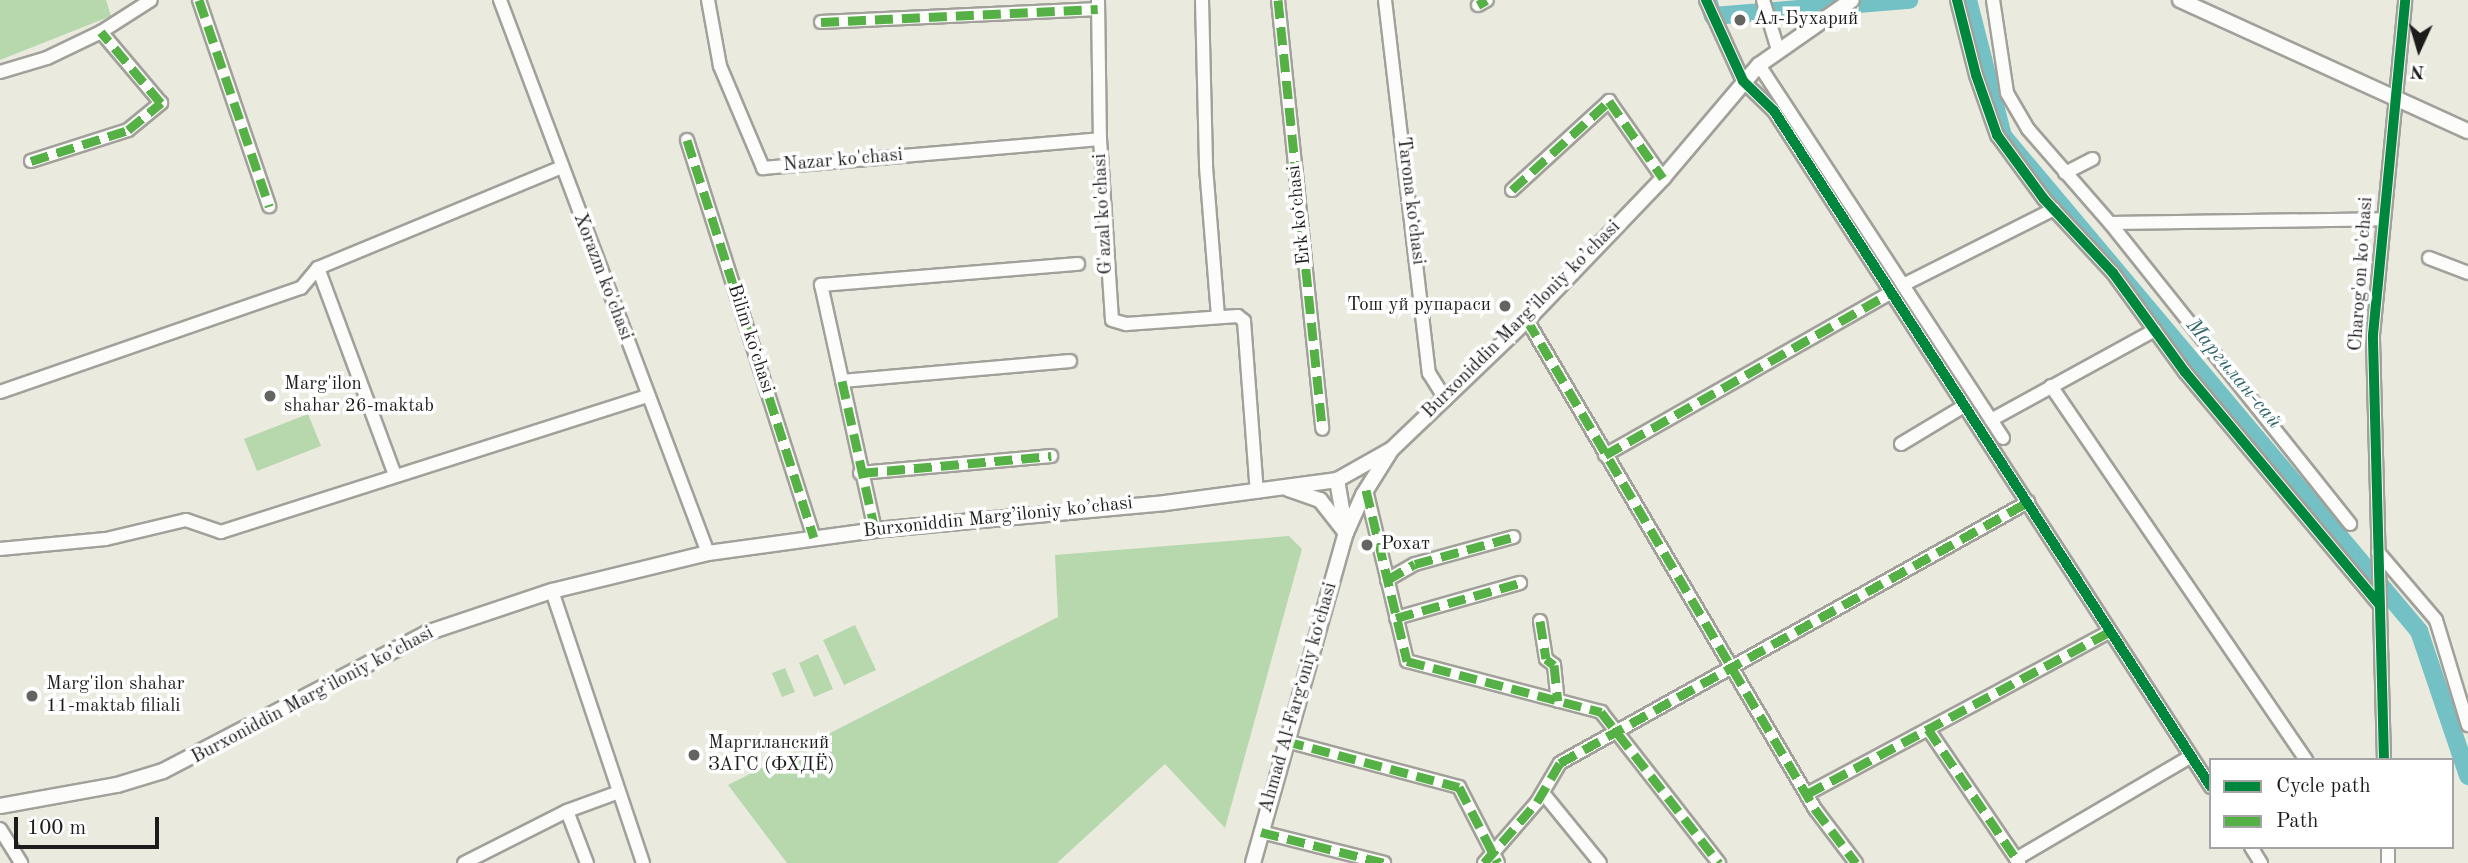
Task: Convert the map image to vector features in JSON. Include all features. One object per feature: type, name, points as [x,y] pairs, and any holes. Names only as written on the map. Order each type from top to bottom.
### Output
[{"type":"main road","name":"Burxoniddin Marg’iloniy ko’chasi","points":[[0,806],[117,785],[185,764],[427,633],[552,591],[708,553],[814,537],[1256,492],[1337,480],[1392,449],[1527,320],[1663,177],[1759,65],[1852,0]]},
{"type":"main road","points":[[2180,0],[2468,131]]},
{"type":"main road","name":"Ahmad Al-Fargʻoniy koʻchasi","points":[[1253,863],[1346,533],[1366,490],[1392,449]]},
{"type":"main road","points":[[1337,480],[1346,533]]},
{"type":"main road","points":[[1287,488],[1320,500],[1346,533]]},
{"type":"street","points":[[0,72],[47,58],[101,32],[129,5],[151,0]]},
{"type":"street","points":[[199,0],[270,205]]},
{"type":"street","name":"Xorazm ko'chasi","points":[[500,0],[560,168],[708,553]]},
{"type":"street","name":"Nazar ko'chasi","points":[[708,0],[720,66],[763,168],[1100,139]]},
{"type":"street","points":[[1202,0],[1206,167],[1218,317]]},
{"type":"street","name":"Erk koʻchasi","points":[[1278,0],[1322,429]]},
{"type":"street","name":"Tarona koʻchasi","points":[[1385,0],[1429,373],[1445,399]]},
{"type":"street","points":[[1706,0],[1743,81],[1774,111],[2028,502],[2107,633],[2209,784]]},
{"type":"street","points":[[1957,0],[1976,75],[1997,135],[2054,209],[2113,273],[2155,330],[2379,604]]},
{"type":"street","points":[[1993,0],[2007,93],[2028,129],[2110,223],[2350,524]]},
{"type":"street","name":"Charog'on ko'chasi","points":[[2384,758],[2373,335],[2404,0]]},
{"type":"street","points":[[1763,1],[1778,50]]},
{"type":"street","points":[[821,22],[1098,5]]},
{"type":"street","name":"G'azal ko'chasi","points":[[1098,5],[1100,139],[1112,320],[1126,324],[1238,316],[1246,328],[1256,492]]},
{"type":"street","points":[[31,161],[128,130],[161,103],[101,32]]},
{"type":"street","points":[[1759,65],[2003,438]]},
{"type":"street","points":[[1512,190],[1609,101],[1663,177]]},
{"type":"street","name":"Bilim koʻchasi","points":[[687,140],[814,537]]},
{"type":"street","points":[[2065,173],[2093,159]]},
{"type":"street","points":[[0,392],[301,288],[318,268],[560,168]]},
{"type":"street","points":[[1903,285],[2054,209]]},
{"type":"street","points":[[2110,223],[2383,219]]},
{"type":"street","points":[[2430,258],[2468,273]]},
{"type":"street","points":[[875,530],[860,473],[821,285],[1078,264]]},
{"type":"street","points":[[318,268],[395,475]]},
{"type":"street","points":[[1605,455],[1890,293]]},
{"type":"street","points":[[1527,320],[1807,794],[1856,863]]},
{"type":"street","points":[[1991,420],[2155,330]]},
{"type":"street","points":[[842,381],[1070,361]]},
{"type":"street","points":[[2052,386],[2305,758]]},
{"type":"street","points":[[0,549],[106,539],[186,520],[221,532],[648,396]]},
{"type":"street","points":[[1901,444],[1964,406]]},
{"type":"street","points":[[860,473],[1051,456]]},
{"type":"street","points":[[1366,490],[1409,662],[1601,712],[1618,730],[1719,863]]},
{"type":"street","points":[[1286,741],[1459,787],[1491,860],[1543,793],[1560,763],[2028,502]]},
{"type":"street","points":[[1387,580],[1415,564],[1513,537]]},
{"type":"street","points":[[2378,552],[2436,620],[2468,725]]},
{"type":"street","points":[[1396,618],[1520,583]]},
{"type":"street","points":[[552,591],[643,863]]},
{"type":"street","points":[[1540,621],[1546,659],[1554,665],[1558,701]]},
{"type":"street","points":[[1807,794],[2107,633]]},
{"type":"street","points":[[1928,729],[2018,861],[2190,757]]},
{"type":"street","points":[[464,863],[493,857],[567,811],[619,792]]},
{"type":"street","points":[[1543,793],[1600,863]]},
{"type":"street","points":[[567,811],[587,863]]},
{"type":"street","points":[[0,829],[21,863]]},
{"type":"street","points":[[1261,832],[1384,863]]},
{"type":"green space","points":[[0,0],[106,0],[111,16],[0,60]]},
{"type":"green space","points":[[308,414],[321,446],[257,471],[244,439]]},
{"type":"green space","points":[[1289,536],[1302,549],[1225,828],[1165,764],[1057,863],[787,863],[728,785],[1058,617],[1055,555]]},
{"type":"green space","points":[[855,625],[876,670],[844,685],[823,640]]},
{"type":"green space","points":[[818,654],[833,689],[814,697],[799,663]]},
{"type":"green space","points":[[785,668],[795,692],[782,697],[772,673]]},
{"type":"waterway","name":"Маргилан-сай","points":[[1708,0],[1713,16],[1909,0]]},
{"type":"waterway","name":"Маргилан-сай","points":[[1968,0],[2003,136],[2419,631],[2468,776]]},
{"type":"marked path","points":[[199,0],[269,206]]},
{"type":"marked path","points":[[1278,0],[1322,429]]},
{"type":"marked path","points":[[1478,5],[1487,0]]},
{"type":"marked path","points":[[821,22],[1098,9]]},
{"type":"marked path","points":[[31,161],[128,130],[161,103],[101,32]]},
{"type":"marked path","points":[[1512,190],[1609,101],[1663,178]]},
{"type":"marked path","points":[[687,140],[814,537]]},
{"type":"marked path","points":[[1605,455],[1890,293]]},
{"type":"marked path","points":[[1527,320],[1815,809],[1856,863]]},
{"type":"marked path","points":[[842,381],[875,530]]},
{"type":"marked path","points":[[860,473],[1051,456]]},
{"type":"marked path","points":[[1366,490],[1407,661],[1601,712],[1719,863]]},
{"type":"marked path","points":[[1484,863],[1537,802],[1560,763],[2028,502]]},
{"type":"marked path","points":[[1387,580],[1415,564],[1513,537]]},
{"type":"marked path","points":[[1396,618],[1520,583]]},
{"type":"marked path","points":[[1540,621],[1546,659],[1554,665],[1558,701]]},
{"type":"marked path","points":[[1807,794],[2107,633]]},
{"type":"marked path","points":[[1928,729],[2019,863]]},
{"type":"marked path","points":[[1286,741],[1459,787],[1498,863]]},
{"type":"marked path","points":[[1261,832],[1384,863]]},
{"type":"cycle path","points":[[1706,0],[1743,81],[1774,111],[2209,784]]},
{"type":"cycle path","points":[[1957,0],[1976,75],[1997,135],[2044,199],[2113,273],[2185,372],[2379,604]]},
{"type":"cycle path","points":[[2384,758],[2373,335],[2405,0]]},
{"type":"place","name":"Ал-Бухарий","points":[[1740,20]]},
{"type":"place","name":"Тош уй рупараси","points":[[1505,306]]},
{"type":"place","name":"Marg'ilon shahar 26-maktab","points":[[270,396]]},
{"type":"place","name":"Рохат","points":[[1367,545]]},
{"type":"place","name":"Marg'ilon shahar 11-maktab filiali","points":[[32,696]]},
{"type":"place","name":"Маргиланский ЗАГС (ФХДЁ)","points":[[694,755]]}]
